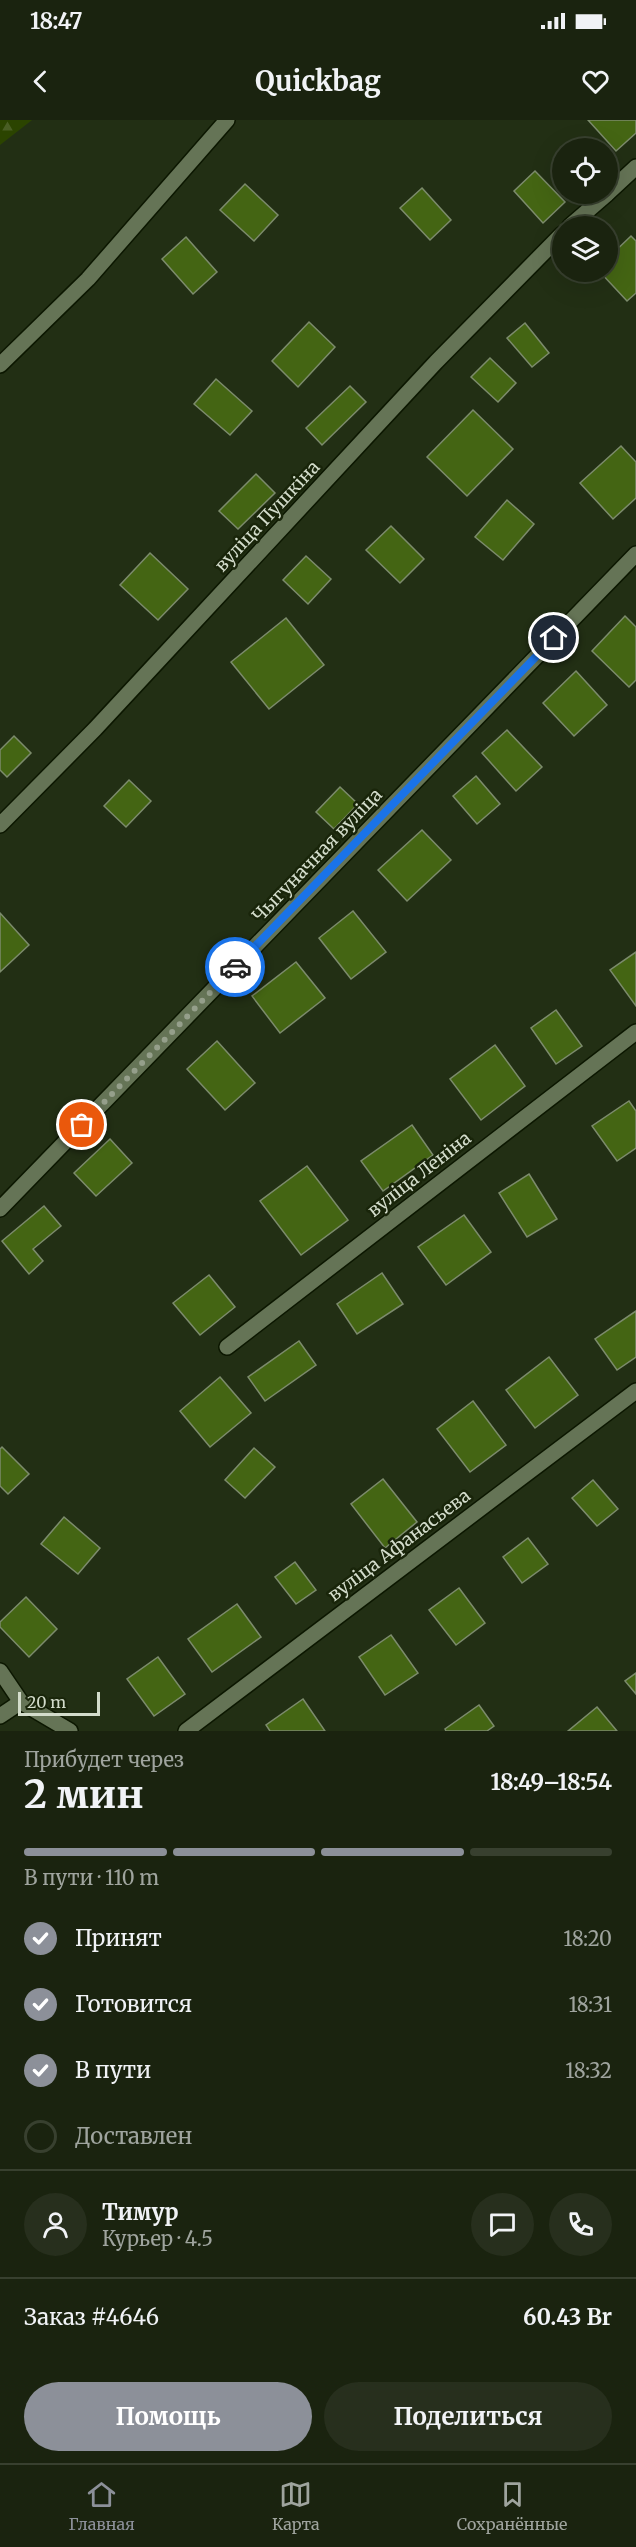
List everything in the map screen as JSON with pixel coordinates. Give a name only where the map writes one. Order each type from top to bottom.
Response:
[{"type":"street","points":[[0,365],[88,279],[226,120]]},
{"type":"street","points":[[618,183],[636,167]]},
{"type":"street","points":[[581,216],[595,204]]},
{"type":"street","name":"вуліца Пушкіна","points":[[0,825],[95,729],[436,362],[552,244]]},
{"type":"street","name":"Чыгуначная вуліца","points":[[0,1209],[636,554]]},
{"type":"street","name":"вуліца Леніна","points":[[227,1347],[636,1032]]},
{"type":"street","name":"вуліца Афанасьева","points":[[186,1731],[636,1391]]},
{"type":"street","points":[[0,1671],[21,1702],[70,1731]]},
{"type":"street","points":[[0,1716],[21,1702]]},
{"type":"green space","points":[[0,120],[32,120],[0,145]]},
{"type":"building","points":[[588,120],[636,120],[636,133],[618,149],[618,138],[604,138]]},
{"type":"building","points":[[535,171],[552,189],[552,204],[563,204],[543,223],[514,191]]},
{"type":"building","points":[[245,184],[278,215],[254,241],[220,210]]},
{"type":"building","points":[[422,188],[451,220],[430,240],[400,208]]},
{"type":"building","points":[[631,236],[636,241],[636,293],[627,301],[609,282],[618,282],[618,248]]},
{"type":"building","points":[[186,237],[217,272],[193,294],[162,259]]},
{"type":"building","points":[[309,322],[335,347],[298,387],[272,361]]},
{"type":"building","points":[[525,323],[549,353],[532,367],[507,338]]},
{"type":"building","points":[[490,358],[516,383],[498,402],[471,377]]},
{"type":"building","points":[[216,379],[252,411],[230,435],[194,404]]},
{"type":"building","points":[[350,386],[366,402],[322,445],[306,428]]},
{"type":"building","points":[[473,410],[513,449],[467,496],[427,457]]},
{"type":"building","points":[[621,446],[636,462],[636,498],[613,519],[580,483]]},
{"type":"building","points":[[256,474],[275,493],[238,529],[219,511]]},
{"type":"building","points":[[507,500],[534,524],[503,560],[475,537]]},
{"type":"building","points":[[391,526],[424,559],[400,583],[366,550]]},
{"type":"building","points":[[150,553],[188,589],[158,620],[120,585]]},
{"type":"building","points":[[306,556],[331,579],[308,604],[283,580]]},
{"type":"building","points":[[625,616],[636,627],[636,680],[629,687],[592,651]]},
{"type":"building","points":[[286,618],[324,665],[269,709],[231,662]]},
{"type":"building","points":[[576,671],[607,705],[574,736],[543,703]]},
{"type":"building","points":[[507,730],[542,767],[516,791],[482,753]]},
{"type":"building","points":[[14,736],[31,753],[7,777],[0,770],[0,750]]},
{"type":"building","points":[[476,776],[500,804],[477,824],[453,796]]},
{"type":"building","points":[[129,780],[151,801],[126,827],[104,806]]},
{"type":"building","points":[[340,787],[358,804],[334,829],[316,812]]},
{"type":"building","points":[[422,830],[451,860],[407,901],[378,870]]},
{"type":"building","points":[[353,911],[386,952],[351,979],[319,938]]},
{"type":"building","points":[[0,913],[29,945],[0,972]]},
{"type":"building","points":[[636,952],[636,1006],[610,970]]},
{"type":"building","points":[[296,962],[325,998],[280,1033],[252,996]]},
{"type":"building","points":[[556,1010],[582,1046],[556,1064],[531,1028]]},
{"type":"building","points":[[217,1041],[255,1083],[225,1110],[187,1069]]},
{"type":"building","points":[[495,1045],[525,1086],[481,1120],[450,1079]]},
{"type":"building","points":[[629,1101],[636,1111],[636,1148],[617,1161],[592,1126]]},
{"type":"building","points":[[412,1125],[433,1155],[383,1191],[361,1161]]},
{"type":"building","points":[[110,1139],[132,1163],[96,1196],[74,1173]]},
{"type":"building","points":[[307,1166],[348,1220],[301,1255],[260,1201]]},
{"type":"building","points":[[529,1174],[557,1219],[527,1237],[499,1193]]},
{"type":"building","points":[[44,1206],[61,1226],[33,1249],[43,1261],[29,1274],[2,1241]]},
{"type":"building","points":[[464,1215],[491,1252],[446,1285],[418,1247]]},
{"type":"building","points":[[382,1273],[403,1304],[357,1334],[337,1304]]},
{"type":"building","points":[[209,1275],[235,1307],[200,1335],[173,1303]]},
{"type":"building","points":[[636,1311],[636,1357],[617,1370],[595,1339]]},
{"type":"building","points":[[299,1341],[316,1365],[265,1401],[248,1377]]},
{"type":"building","points":[[549,1357],[578,1395],[535,1428],[506,1390]]},
{"type":"building","points":[[220,1377],[251,1413],[210,1447],[180,1411]]},
{"type":"building","points":[[473,1401],[506,1445],[470,1472],[437,1429]]},
{"type":"building","points":[[2,1447],[29,1474],[8,1494],[0,1486],[0,1449]]},
{"type":"building","points":[[254,1448],[275,1467],[245,1498],[225,1480]]},
{"type":"building","points":[[383,1479],[417,1522],[385,1548],[351,1504]]},
{"type":"building","points":[[593,1480],[618,1509],[597,1526],[572,1498]]},
{"type":"building","points":[[64,1517],[100,1548],[78,1574],[41,1544]]},
{"type":"building","points":[[528,1538],[548,1564],[522,1583],[503,1557]]},
{"type":"building","points":[[295,1562],[316,1590],[296,1604],[275,1577]]},
{"type":"building","points":[[459,1588],[485,1623],[456,1645],[429,1610]]},
{"type":"building","points":[[26,1597],[57,1629],[29,1657],[0,1627],[0,1622]]},
{"type":"building","points":[[237,1604],[261,1637],[212,1672],[188,1639]]},
{"type":"building","points":[[391,1635],[418,1673],[385,1695],[359,1657]]},
{"type":"building","points":[[158,1657],[185,1694],[154,1716],[127,1679]]},
{"type":"building","points":[[636,1673],[636,1694],[625,1681]]},
{"type":"building","points":[[303,1699],[325,1731],[270,1731],[266,1725]]},
{"type":"building","points":[[479,1705],[494,1726],[487,1731],[446,1731],[445,1729]]},
{"type":"building","points":[[597,1707],[617,1731],[568,1731]]},
{"type":"way so far","points":[[82,1125],[235,967]]},
{"type":"route","points":[[235,967],[554,638]]}]
